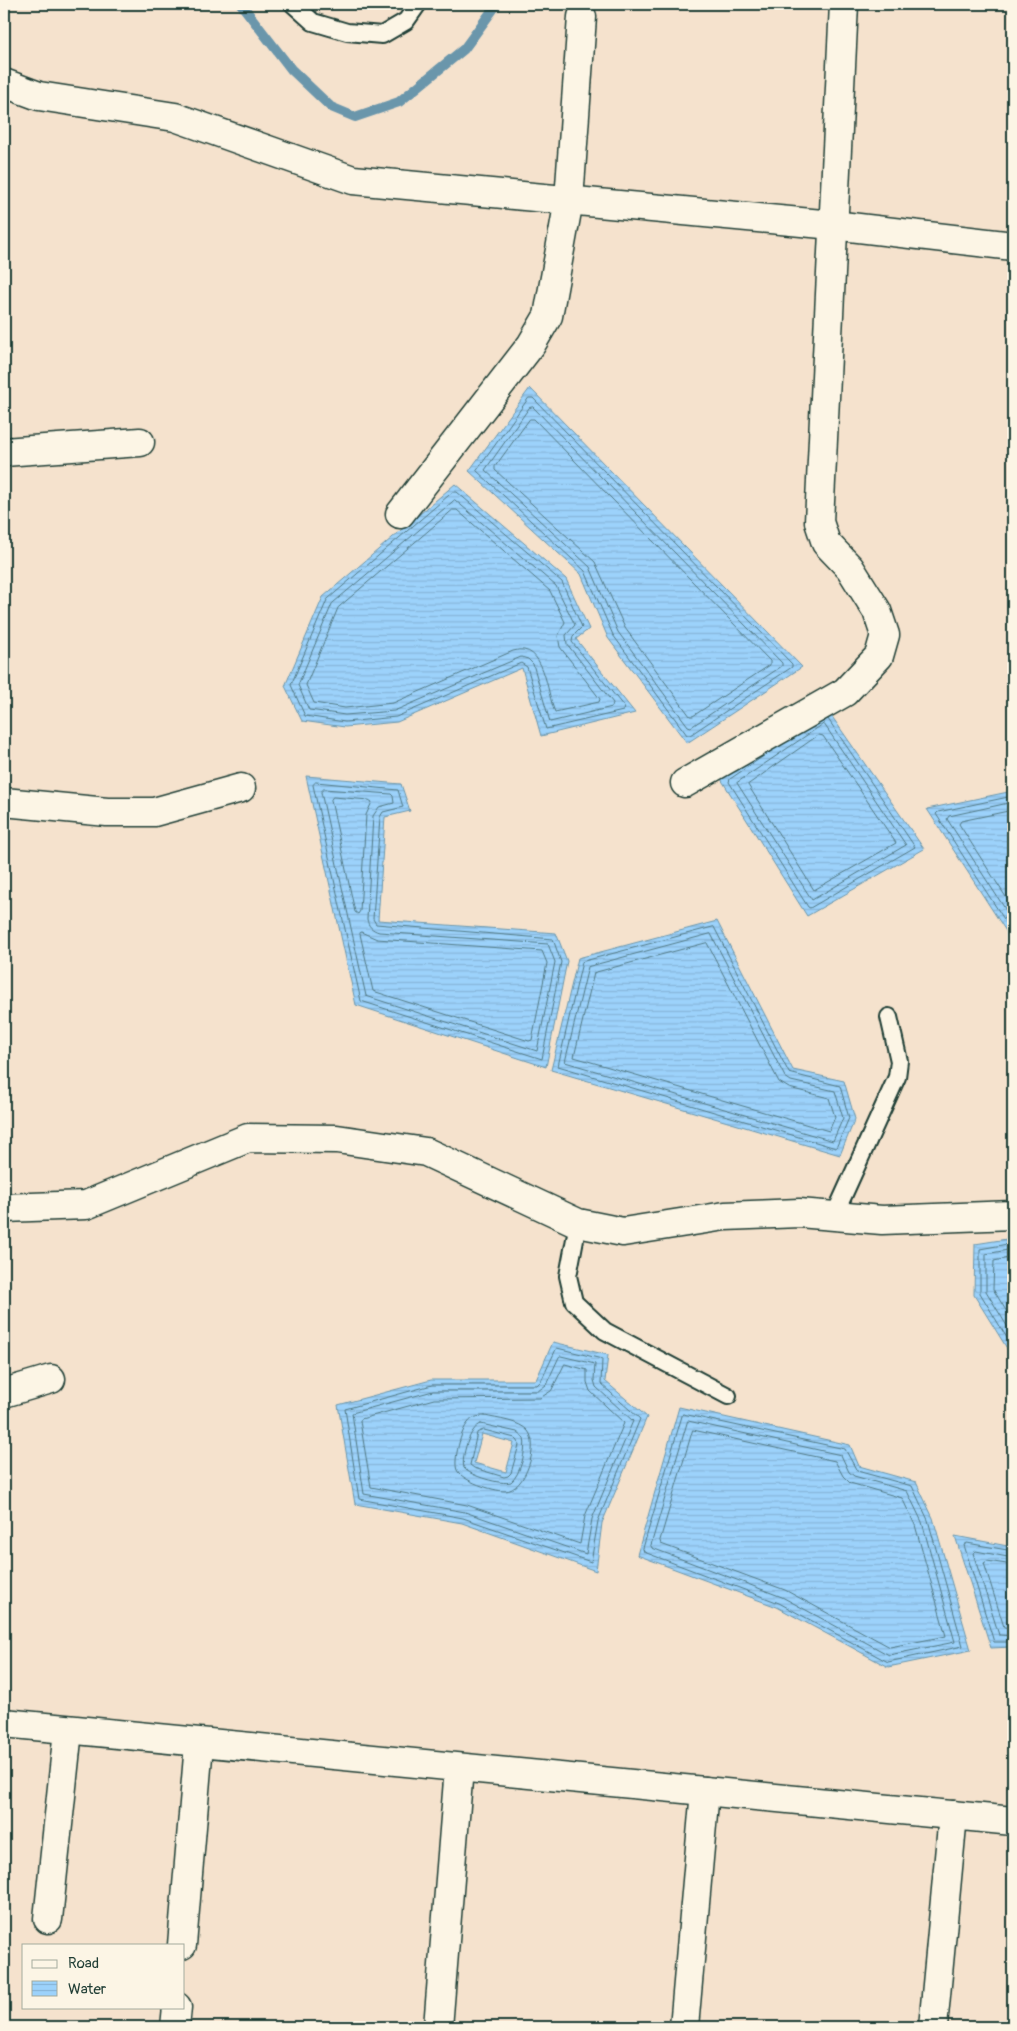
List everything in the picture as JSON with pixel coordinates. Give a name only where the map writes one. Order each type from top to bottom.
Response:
[{"type":"street","points":[[685,783],[845,692],[880,656],[884,635],[877,611],[850,568],[826,543],[819,522],[844,4]]},
{"type":"street","points":[[400,514],[531,345],[548,316],[569,200],[582,17]]},
{"type":"street","points":[[4,83],[39,96],[175,118],[353,180],[834,225],[1013,246]]},
{"type":"street","points":[[4,452],[140,442]]},
{"type":"street","points":[[4,802],[106,812],[154,812],[241,788]]},
{"type":"street","points":[[4,1208],[86,1205],[248,1138],[337,1139],[426,1152],[578,1223],[623,1232],[725,1216],[799,1213],[882,1220],[1013,1214]]},
{"type":"street","points":[[4,1394],[50,1379]]},
{"type":"street","points":[[4,1724],[1013,1821]]},
{"type":"street","points":[[48,1919],[68,1730]]},
{"type":"street","points":[[182,1944],[199,1744]]},
{"type":"street","points":[[438,2027],[459,1768]]},
{"type":"street","points":[[684,2027],[705,1791]]},
{"type":"street","points":[[933,2027],[953,1815]]},
{"type":"street","points":[[175,2027],[177,2008]]},
{"type":"lane","points":[[293,4],[312,22],[346,32],[382,35],[406,21],[418,4]]},
{"type":"lane","points":[[834,1216],[897,1076],[899,1061],[889,1017]]},
{"type":"lane","points":[[578,1223],[568,1276],[574,1302],[605,1331],[728,1396]]},
{"type":"water","points":[[530,388],[802,667],[687,743],[608,638],[581,574],[469,471]]},
{"type":"water","points":[[455,484],[566,579],[589,629],[576,639],[635,713],[541,736],[522,668],[397,722],[345,727],[302,721],[285,686],[323,597]]},
{"type":"water","points":[[826,708],[924,849],[807,916],[721,779]]},
{"type":"water","points":[[306,776],[401,784],[410,811],[385,817],[378,920],[556,933],[567,961],[546,1067],[356,1005]]},
{"type":"water","points":[[1013,791],[1013,942],[927,809]]},
{"type":"water","points":[[717,921],[793,1070],[844,1081],[855,1119],[840,1155],[551,1070],[578,958]]},
{"type":"water","points":[[1013,1238],[1013,1358],[974,1295],[975,1244]]},
{"type":"water","points":[[553,1342],[608,1355],[605,1381],[647,1417],[602,1523],[596,1571],[462,1523],[355,1504],[338,1405],[431,1380],[536,1380]],"holes":[[[482,1434],[514,1443],[506,1472],[474,1463]]]},
{"type":"water","points":[[679,1407],[850,1445],[859,1466],[916,1482],[933,1518],[971,1650],[888,1667],[777,1607],[637,1555]]},
{"type":"water","points":[[955,1536],[1013,1547],[1013,1647],[991,1648]]},
{"type":"waterway","points":[[241,4],[291,69],[331,107],[355,117],[399,102],[464,49],[497,4]]}]
